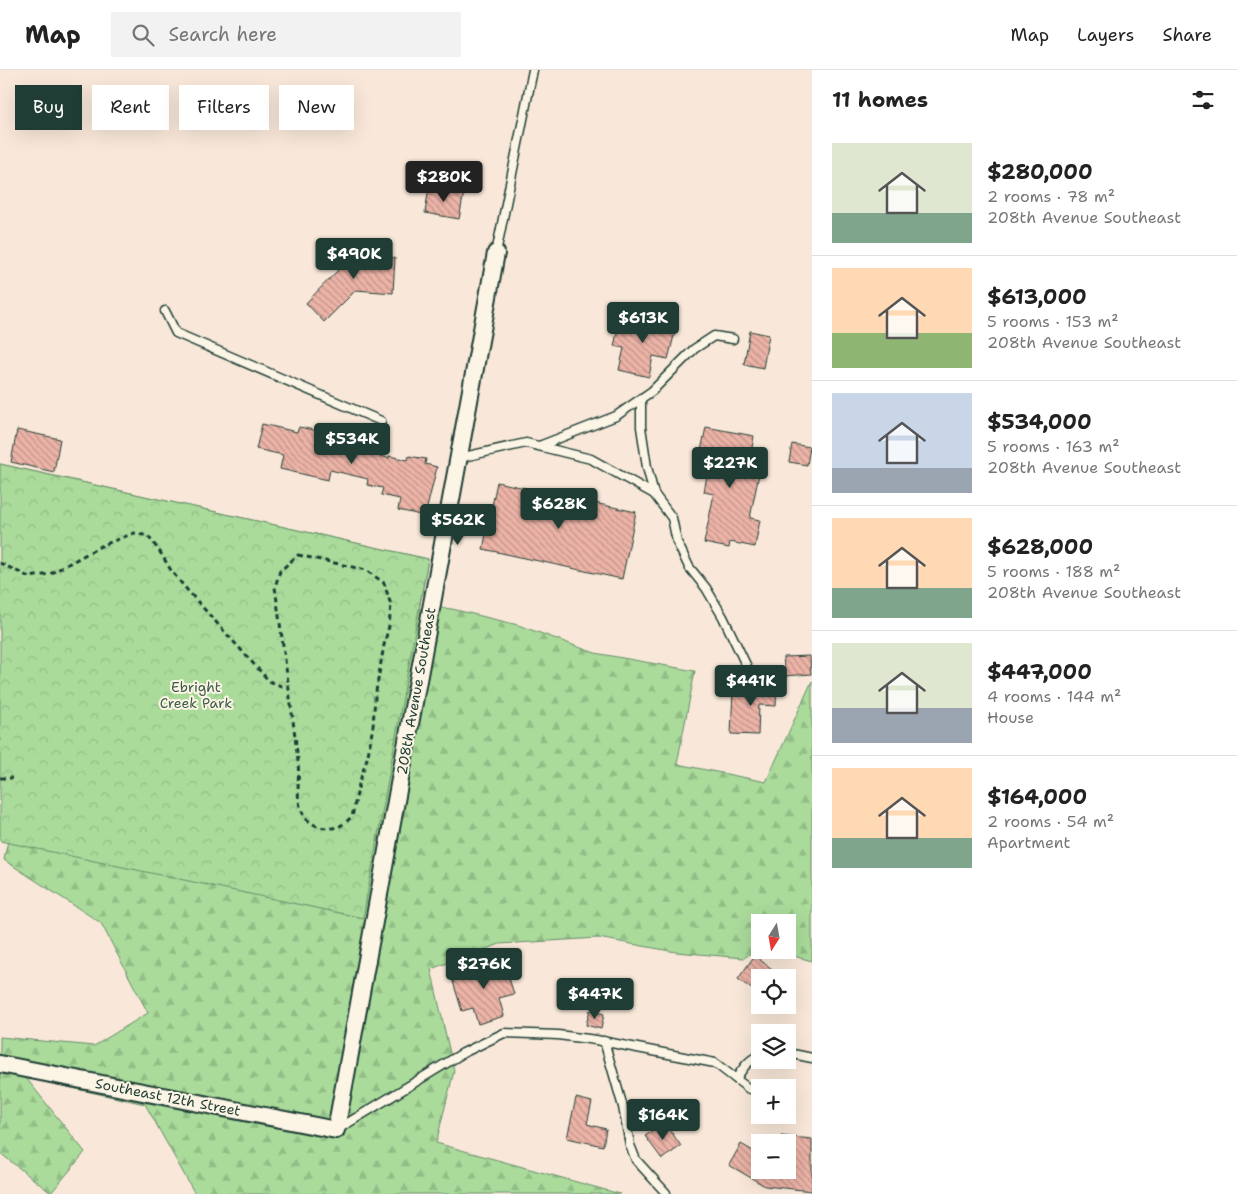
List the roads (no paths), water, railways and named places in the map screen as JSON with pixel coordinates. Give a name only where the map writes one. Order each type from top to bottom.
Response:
[{"type":"street","name":"208th Avenue Southeast","points":[[336,1130],[496,253]]},
{"type":"street","name":"Southeast 12th Street","points":[[0,1064],[336,1130]]},
{"type":"lane","points":[[496,253],[533,70]]},
{"type":"lane","points":[[165,310],[176,333],[381,421]]},
{"type":"lane","points":[[539,446],[616,416],[652,391],[694,349],[714,336],[733,339]]},
{"type":"lane","points":[[641,398],[642,427],[647,467],[654,494],[672,518],[677,542],[689,567],[706,588],[723,617],[749,671]]},
{"type":"lane","points":[[458,458],[526,443],[591,459],[654,494]]},
{"type":"lane","points":[[336,1130],[463,1052],[504,1033],[558,1035],[604,1041],[715,1062],[749,1089]]},
{"type":"lane","points":[[604,1041],[621,1099],[630,1145],[636,1160],[666,1193]]},
{"type":"lane","points":[[796,1055],[812,1058]]},
{"type":"lane","points":[[736,1079],[751,1059]]},
{"type":"park label","name":"Ebright Creek Park","points":[[196,696]]}]
